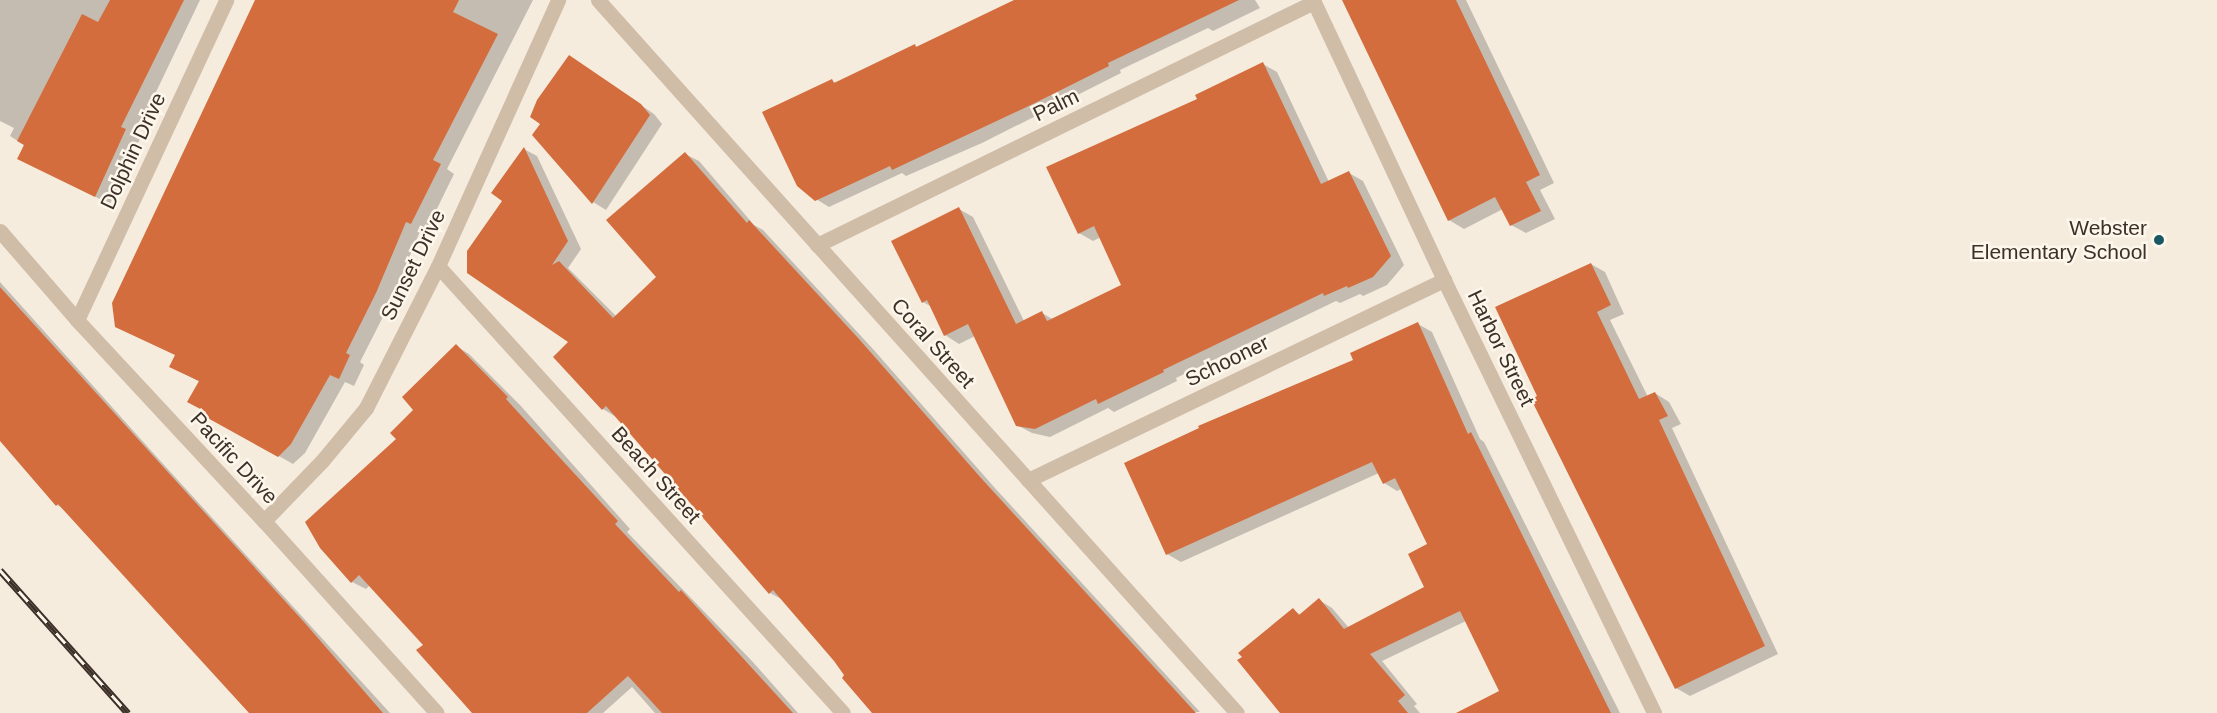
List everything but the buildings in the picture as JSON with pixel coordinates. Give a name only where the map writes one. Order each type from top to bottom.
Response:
[{"type":"street","name":"Dolphin Drive","points":[[77,320],[226,0]]},
{"type":"street","name":"Sunset Drive","points":[[264,521],[322,461],[366,408],[438,266],[558,0]]},
{"type":"street","name":"Coral Street","points":[[598,0],[1237,713]]},
{"type":"street","name":"Palm","points":[[817,245],[1313,1]]},
{"type":"street","name":"Harbor Street","points":[[1313,1],[1444,280],[1654,713]]},
{"type":"street","name":"Pacific Drive","points":[[0,231],[77,320],[264,521],[437,713]]},
{"type":"street","name":"Beach Street","points":[[438,266],[843,713]]},
{"type":"street","name":"Schooner","points":[[1028,480],[1444,280]]},
{"type":"railway","points":[[0,570],[128,713]]},
{"type":"place","name":"Webster Elementary School","points":[[2159,240]]}]
